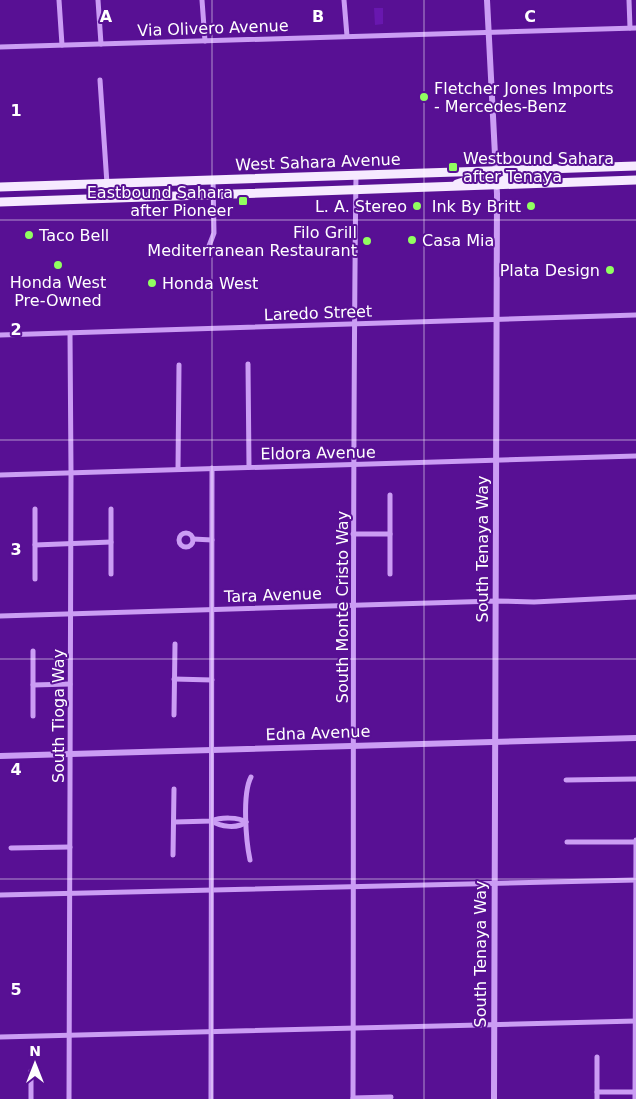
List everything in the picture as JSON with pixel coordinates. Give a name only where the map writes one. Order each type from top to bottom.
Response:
[{"type":"main road","name":"West Sahara Avenue","points":[[0,187],[636,166]]},
{"type":"main road","points":[[497,185],[507,178],[519,177],[530,169]]},
{"type":"main road","points":[[448,187],[472,179],[485,178],[496,171]]},
{"type":"main road","name":"West Sahara Avenue","points":[[0,202],[636,180]]},
{"type":"main road","points":[[70,185],[73,200]]},
{"type":"street","points":[[59,0],[62,45]]},
{"type":"street","points":[[98,0],[102,44]]},
{"type":"street","points":[[202,0],[205,41]]},
{"type":"street","points":[[344,0],[347,36]]},
{"type":"street","name":"South Tenaya Way","points":[[487,0],[497,185],[494,1099]]},
{"type":"street","points":[[629,0],[633,28]]},
{"type":"street","name":"Via Olivero Avenue","points":[[0,47],[633,28]]},
{"type":"street","points":[[100,80],[107,184]]},
{"type":"street","name":"South Monte Cristo Way","points":[[352,1098],[356,175]]},
{"type":"street","points":[[210,246],[214,233],[213,180]]},
{"type":"street","name":"Laredo Street","points":[[0,335],[636,315]]},
{"type":"street","name":"South Tioga Way","points":[[69,1099],[70,333]]},
{"type":"street","points":[[248,364],[249,467]]},
{"type":"street","points":[[178,469],[179,365]]},
{"type":"street","name":"Eldora Avenue","points":[[0,475],[636,456]]},
{"type":"street","points":[[211,1099],[212,468]]},
{"type":"street","points":[[390,495],[390,574]]},
{"type":"street","points":[[34,579],[35,509]]},
{"type":"street","points":[[110,574],[111,509]]},
{"type":"street","points":[[353,534],[390,534]]},
{"type":"street","points":[[193,540],[212,540]]},
{"type":"street","points":[[35,544],[111,542]]},
{"type":"street","name":"Tara Avenue","points":[[0,616],[636,598]]},
{"type":"street","points":[[174,715],[175,644]]},
{"type":"street","points":[[33,651],[33,716]]},
{"type":"street","points":[[174,679],[212,680]]},
{"type":"street","points":[[33,685],[70,684]]},
{"type":"street","name":"Edna Avenue","points":[[0,756],[636,738]]},
{"type":"street","points":[[250,860],[247,846],[246,822],[247,784],[251,777]]},
{"type":"street","points":[[566,780],[636,779]]},
{"type":"street","points":[[173,856],[174,790]]},
{"type":"street","points":[[174,822],[212,821],[218,826],[242,825],[246,822]]},
{"type":"street","points":[[566,842],[636,841],[635,1099]]},
{"type":"street","points":[[11,848],[70,847]]},
{"type":"street","points":[[0,895],[636,880]]},
{"type":"street","points":[[0,1037],[636,1021]]},
{"type":"street","points":[[597,1057],[597,1099]]},
{"type":"street","points":[[31,1071],[31,1099]]},
{"type":"street","points":[[597,1092],[635,1092]]},
{"type":"street","points":[[352,1098],[391,1097]]},
{"type":"shaded area","points":[[374,8],[383,8],[383,24],[375,25]]},
{"type":"place","name":"Fletcher Jones Imports - Mercedes-Benz","points":[[424,97]]},
{"type":"place","name":"Westbound Sahara after Tenaya","points":[[453,167]]},
{"type":"place","name":"Eastbound Sahara after Pioneer","points":[[243,201]]},
{"type":"place","name":"L. A. Stereo","points":[[417,206]]},
{"type":"place","name":"Ink By Britt","points":[[531,206]]},
{"type":"place","name":"Taco Bell","points":[[29,235]]},
{"type":"place","name":"Casa Mia","points":[[412,240]]},
{"type":"place","name":"Filo Grill Mediterranean Restaurant","points":[[367,241]]},
{"type":"place","name":"Honda West Pre-Owned","points":[[58,265]]},
{"type":"place","name":"Plata Design","points":[[610,270]]},
{"type":"place","name":"Honda West","points":[[152,283]]}]
